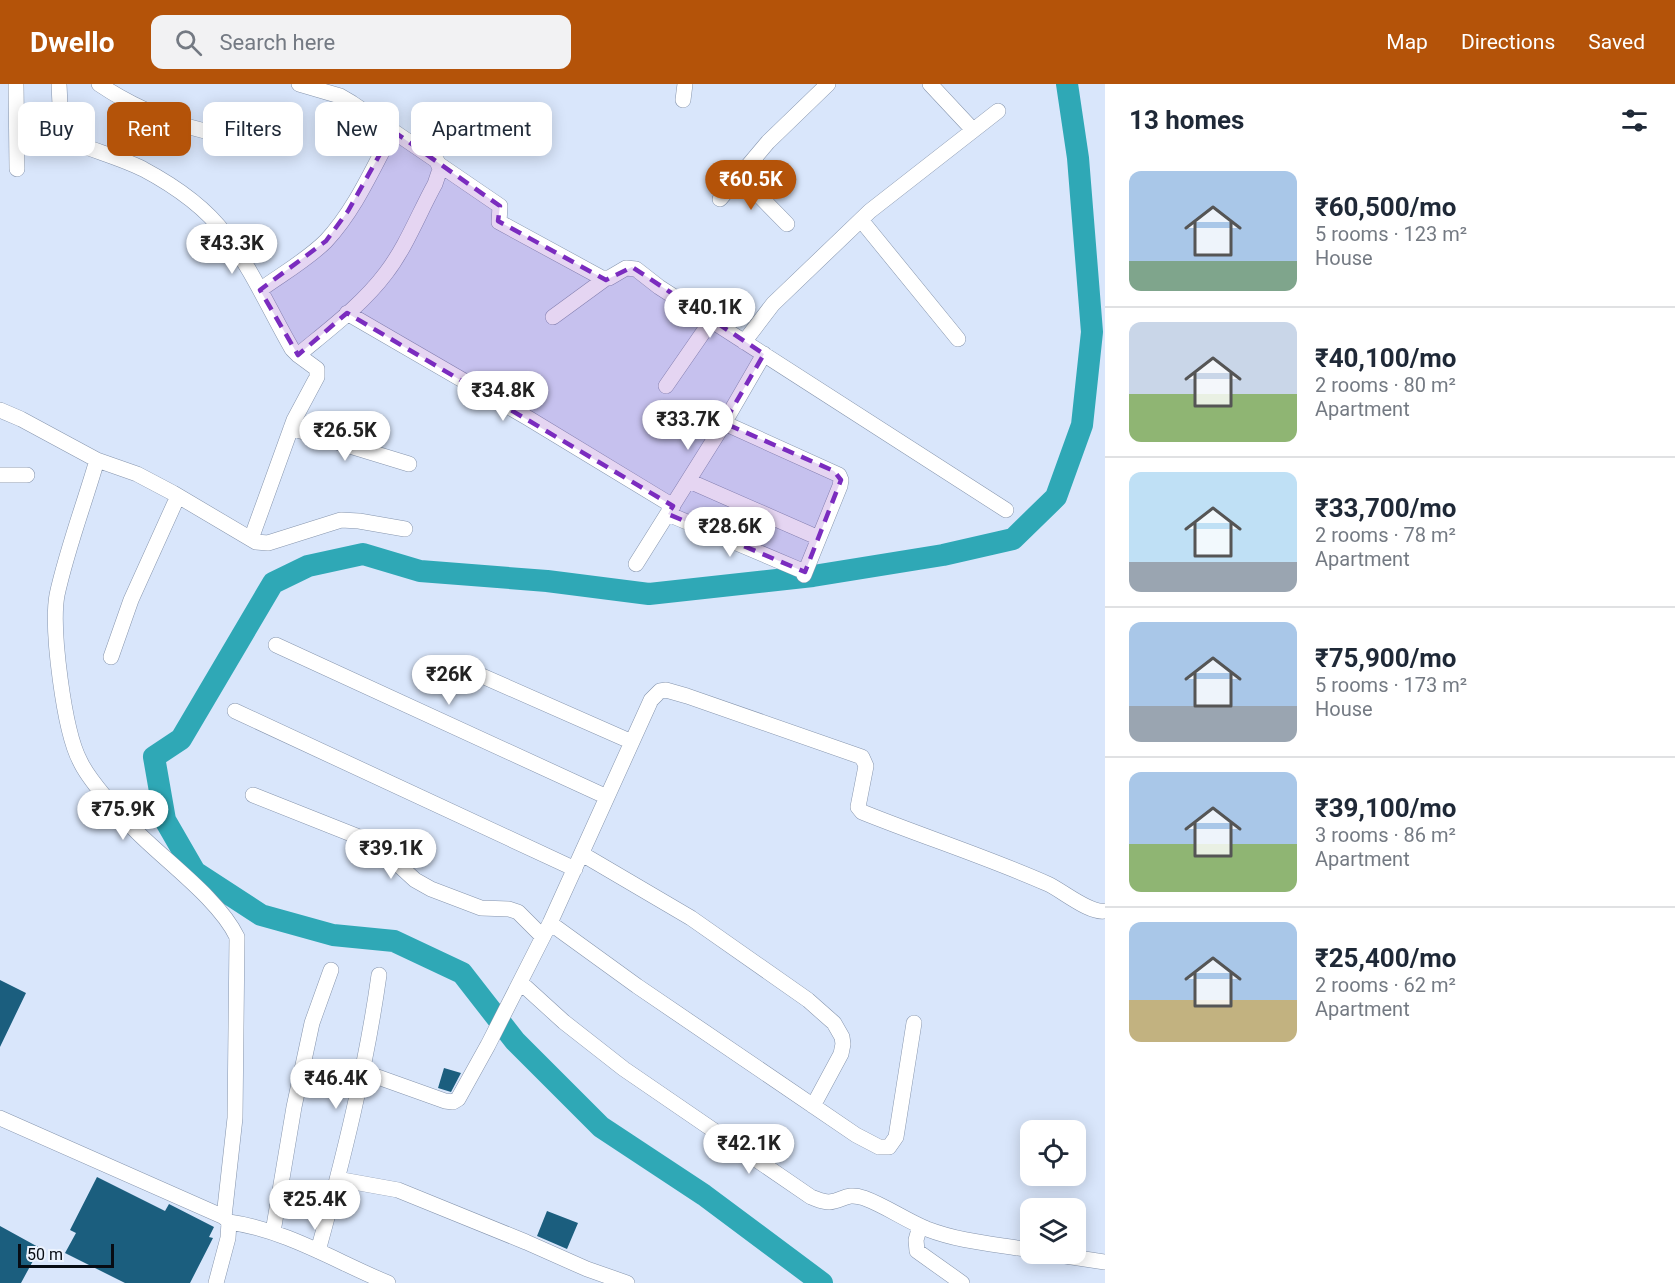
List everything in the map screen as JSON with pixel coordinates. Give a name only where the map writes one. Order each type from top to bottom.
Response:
[{"type":"street","points":[[16,84],[17,169]]},
{"type":"street","points":[[59,84],[59,111],[63,135],[71,141],[141,168],[199,207],[225,233],[297,355],[315,368],[318,373],[291,428],[251,539]]},
{"type":"street","points":[[99,84],[118,96],[203,130]]},
{"type":"street","points":[[299,84],[342,90],[357,102]]},
{"type":"street","points":[[683,100],[686,84]]},
{"type":"street","points":[[720,199],[783,126],[828,84]]},
{"type":"street","points":[[930,84],[974,130]]},
{"type":"street","points":[[744,342],[773,304],[861,220],[998,111]]},
{"type":"street","points":[[399,135],[500,206],[499,222],[605,279]]},
{"type":"street","points":[[260,290],[326,241],[348,212],[379,156]]},
{"type":"street","points":[[297,355],[347,313],[388,271],[439,174],[440,165]]},
{"type":"street","points":[[740,176],[787,224]]},
{"type":"street","points":[[861,220],[958,339]]},
{"type":"street","points":[[553,317],[605,279],[632,267],[711,321],[1006,510]]},
{"type":"street","points":[[347,313],[528,417],[670,510],[804,573],[840,486],[839,475],[724,423]]},
{"type":"street","points":[[666,387],[711,321]]},
{"type":"street","points":[[636,564],[689,481],[764,354]]},
{"type":"street","points":[[0,410],[97,460],[130,472],[178,496],[262,544],[341,520],[359,520],[405,529]]},
{"type":"street","points":[[291,428],[409,464]]},
{"type":"street","points":[[97,460],[57,597],[55,628],[63,696],[73,742],[80,762],[133,828],[215,906],[230,923],[237,937],[235,1118],[226,1219],[228,1238],[216,1283]]},
{"type":"street","points":[[0,475],[27,475]]},
{"type":"street","points":[[689,481],[819,538]]},
{"type":"street","points":[[111,657],[131,600],[178,496]]},
{"type":"street","points":[[276,645],[607,798]]},
{"type":"street","points":[[464,668],[632,742]]},
{"type":"street","points":[[361,1071],[445,1101],[453,1102],[461,1095],[550,923],[651,700],[656,694],[666,690],[856,754],[865,761],[866,766],[858,803],[862,812],[1022,873],[1094,910],[1105,911]]},
{"type":"street","points":[[235,711],[575,869]]},
{"type":"street","points":[[253,795],[364,839],[391,858],[415,880],[431,889],[480,908],[509,909],[518,912],[543,937]]},
{"type":"street","points":[[582,854],[691,918],[808,1000],[834,1023],[842,1037],[841,1054],[813,1106]]},
{"type":"street","points":[[550,923],[637,986],[813,1106],[872,1145],[879,1147],[889,1147],[896,1137],[914,1023]]},
{"type":"street","points":[[273,1232],[294,1107],[312,1023],[331,970]]},
{"type":"street","points":[[318,1251],[372,1025],[379,975]]},
{"type":"street","points":[[519,986],[615,1063],[811,1197],[831,1202],[842,1197],[863,1198],[920,1226],[954,1238],[1020,1249]]},
{"type":"street","points":[[0,1118],[134,1178],[211,1209],[226,1219],[273,1232],[388,1283]]},
{"type":"street","points":[[337,1179],[398,1190],[434,1203],[587,1269],[627,1283]]},
{"type":"street","points":[[920,1226],[916,1240],[917,1251],[962,1283]]},
{"type":"street","points":[[1086,1259],[1105,1262]]},
{"type":"highlighted area","points":[[393,131],[500,206],[498,221],[606,280],[632,267],[764,354],[724,423],[834,471],[841,480],[805,572],[668,514],[673,506],[347,313],[298,355],[260,290],[326,241],[348,211]]},
{"type":"building","points":[[0,980],[26,993],[0,1047]]},
{"type":"building","points":[[444,1068],[461,1073],[451,1092],[438,1088]]},
{"type":"building","points":[[97,1177],[165,1211],[169,1204],[214,1227],[209,1237],[213,1238],[190,1283],[125,1283],[65,1253],[76,1233],[70,1230]]},
{"type":"building","points":[[547,1211],[578,1223],[567,1249],[537,1236]]},
{"type":"building","points":[[0,1226],[40,1248],[21,1283],[0,1283]]},
{"type":"waterway","points":[[822,1283],[704,1195],[601,1127],[515,1041],[462,973],[394,941],[333,935],[261,915],[195,872],[165,820],[154,757],[181,739],[273,583],[308,566],[363,554],[420,571],[547,581],[649,594],[813,576],[943,555],[1013,539],[1056,497],[1082,425],[1092,332],[1078,158],[1067,84]]}]
